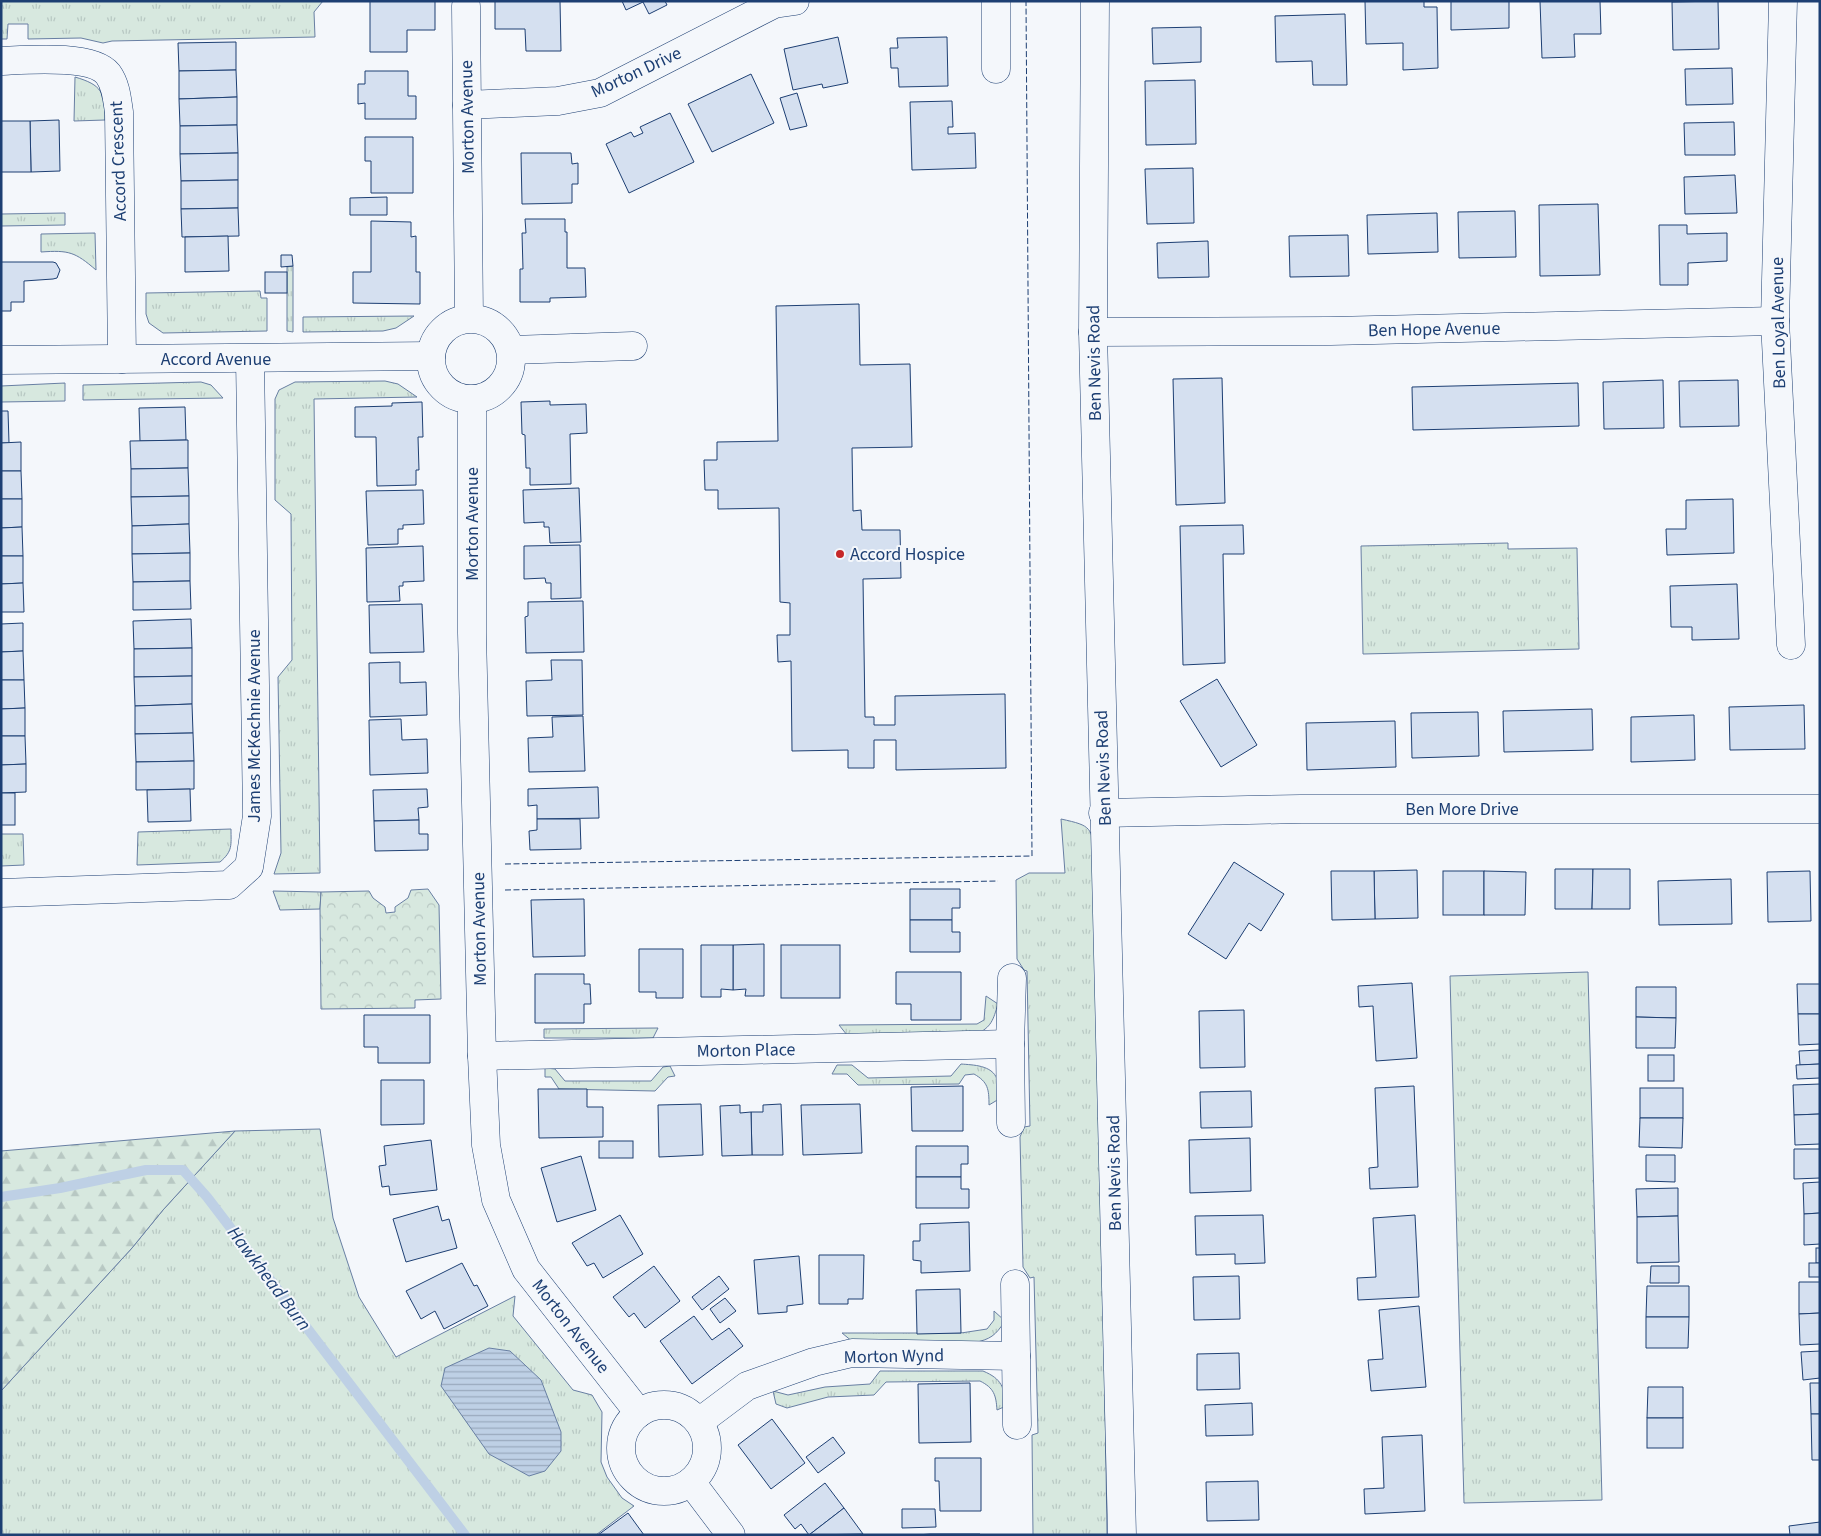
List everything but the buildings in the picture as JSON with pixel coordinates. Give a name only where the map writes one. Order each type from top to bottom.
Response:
[{"type":"street","name":"Morton Drive","points":[[468,105],[558,101],[600,93],[774,4],[795,1]]},
{"type":"street","points":[[996,1],[996,69]]},
{"type":"street","name":"Ben Nevis Road","points":[[1095,1],[1093,332],[1103,813],[1106,861],[1122,1535]]},
{"type":"street","name":"Ben Loyal Avenue","points":[[1783,1],[1775,321],[1791,644]]},
{"type":"street","name":"Morton Avenue","points":[[466,6],[469,318]]},
{"type":"street","name":"Accord Crescent","points":[[1,61],[73,60],[92,64],[107,74],[116,91],[119,112],[122,359]]},
{"type":"street","points":[[469,318],[491,324],[500,330],[507,339],[511,350],[511,364],[507,378],[498,389],[486,397],[472,400],[459,397],[447,391],[437,382],[432,369],[431,356],[439,335],[447,326],[469,318]]},
{"type":"street","name":"Ben Hope Avenue","points":[[1093,332],[1332,331],[1775,321]]},
{"type":"street","points":[[511,350],[634,346]]},
{"type":"street","name":"Accord Avenue","points":[[1,360],[431,356]]},
{"type":"street","name":"James McKechnie Avenue","points":[[1,892],[229,885],[250,867],[257,816],[250,359]]},
{"type":"street","name":"Morton Avenue","points":[[472,400],[472,633],[482,1056],[486,1145],[496,1200],[526,1269],[639,1413]]},
{"type":"street","name":"Ben More Drive","points":[[1103,813],[1301,809],[1820,809]]},
{"type":"street","points":[[1011,1123],[1010,1044],[1012,978]]},
{"type":"street","name":"Morton Place","points":[[482,1056],[1010,1044]]},
{"type":"street","points":[[1015,1284],[1017,1425]]},
{"type":"street","name":"Morton Wynd","points":[[699,1422],[747,1386],[814,1362],[852,1353],[1016,1356]]},
{"type":"street","points":[[671,1405],[686,1411],[699,1422],[706,1437],[707,1454],[702,1469],[691,1482],[676,1490],[658,1491],[642,1486],[629,1475],[622,1459],[621,1442],[627,1426],[639,1413],[654,1406],[671,1405]]},
{"type":"street","points":[[691,1482],[731,1535]]},
{"type":"green space","points":[[1,1],[323,1],[314,12],[315,37],[112,41],[103,43],[81,38],[28,39],[28,24],[8,24],[7,39],[1,39]]},
{"type":"green space","points":[[75,77],[91,83],[100,91],[103,96],[105,120],[74,121]]},
{"type":"green space","points":[[65,213],[65,225],[1,226],[1,214]]},
{"type":"green space","points":[[95,233],[96,270],[71,253],[58,251],[41,252],[41,234]]},
{"type":"green space","points":[[293,266],[293,332],[287,331],[287,267]]},
{"type":"green space","points":[[260,291],[261,298],[267,298],[267,331],[163,333],[149,323],[146,314],[146,293]]},
{"type":"green space","points":[[414,316],[396,328],[383,331],[303,332],[303,317]]},
{"type":"green space","points":[[385,381],[398,384],[417,397],[314,399],[320,873],[274,874],[281,853],[278,677],[292,660],[291,514],[275,500],[275,399],[279,390],[295,382]]},
{"type":"green space","points":[[201,382],[211,385],[223,398],[83,400],[83,385]]},
{"type":"green space","points":[[65,383],[65,401],[1,402],[1,386]]},
{"type":"green space","points":[[1508,543],[1508,549],[1577,548],[1579,649],[1363,654],[1361,546]]},
{"type":"green space","points":[[1061,819],[1085,826],[1088,829],[1093,839],[1097,857],[1107,1535],[1033,1535],[1032,1435],[1038,1433],[1034,1277],[1030,1278],[1023,1267],[1020,1137],[1024,1127],[1030,1126],[1027,971],[1024,970],[1017,959],[1016,880],[1029,873],[1065,873]]},
{"type":"green space","points":[[231,829],[229,851],[220,862],[137,865],[138,832]]},
{"type":"green space","points":[[1,834],[23,834],[24,865],[1,866]]},
{"type":"green space","points":[[428,889],[439,905],[441,999],[415,1000],[415,1008],[321,1009],[321,892],[369,891],[373,898],[385,907],[386,913],[395,912],[395,907],[408,898],[411,890]]},
{"type":"green space","points":[[273,891],[321,892],[320,909],[280,910]]},
{"type":"green space","points":[[1588,972],[1602,1500],[1464,1503],[1450,976]]},
{"type":"green space","points":[[986,996],[998,1004],[991,1022],[985,1029],[975,1035],[847,1035],[839,1025],[977,1024],[984,1020]]},
{"type":"green space","points":[[658,1028],[653,1038],[544,1038],[544,1029]]},
{"type":"green space","points":[[961,1064],[987,1068],[995,1074],[998,1081],[999,1099],[989,1105],[987,1086],[974,1074],[965,1075],[959,1084],[858,1085],[847,1074],[832,1074],[837,1065],[852,1065],[868,1078],[951,1076]]},
{"type":"green space","points":[[670,1066],[675,1076],[668,1077],[655,1091],[559,1089],[551,1077],[545,1077],[545,1068],[555,1069],[565,1081],[651,1081],[663,1067]]},
{"type":"green space","points":[[320,1129],[333,1218],[359,1297],[396,1357],[515,1296],[513,1316],[573,1390],[592,1395],[602,1412],[601,1462],[607,1477],[622,1498],[634,1506],[596,1535],[1,1535],[1,1391],[132,1248],[163,1210],[235,1131]]},
{"type":"green space","points":[[235,1131],[163,1210],[132,1248],[1,1391],[1,1151]]},
{"type":"green space","points":[[994,1311],[1005,1321],[992,1336],[973,1343],[853,1342],[842,1333],[961,1333],[987,1329],[994,1320]]},
{"type":"green space","points":[[880,1371],[983,1371],[994,1377],[1001,1384],[1006,1406],[997,1410],[993,1392],[980,1381],[886,1382],[874,1395],[828,1397],[787,1408],[776,1404],[773,1391],[788,1395],[825,1387],[870,1384]]},
{"type":"water","points":[[489,1348],[510,1351],[541,1380],[561,1432],[561,1451],[545,1471],[529,1476],[489,1454],[441,1386],[445,1368]]},
{"type":"waterway","name":"Hawkhead Burn","points":[[1,1197],[60,1188],[146,1170],[183,1170],[207,1197],[465,1535]]},
{"type":"fence","points":[[505,864],[1032,856],[1026,1]]},
{"type":"fence","points":[[505,890],[998,881]]},
{"type":"place","name":"Accord Hospice","points":[[840,554]]}]
